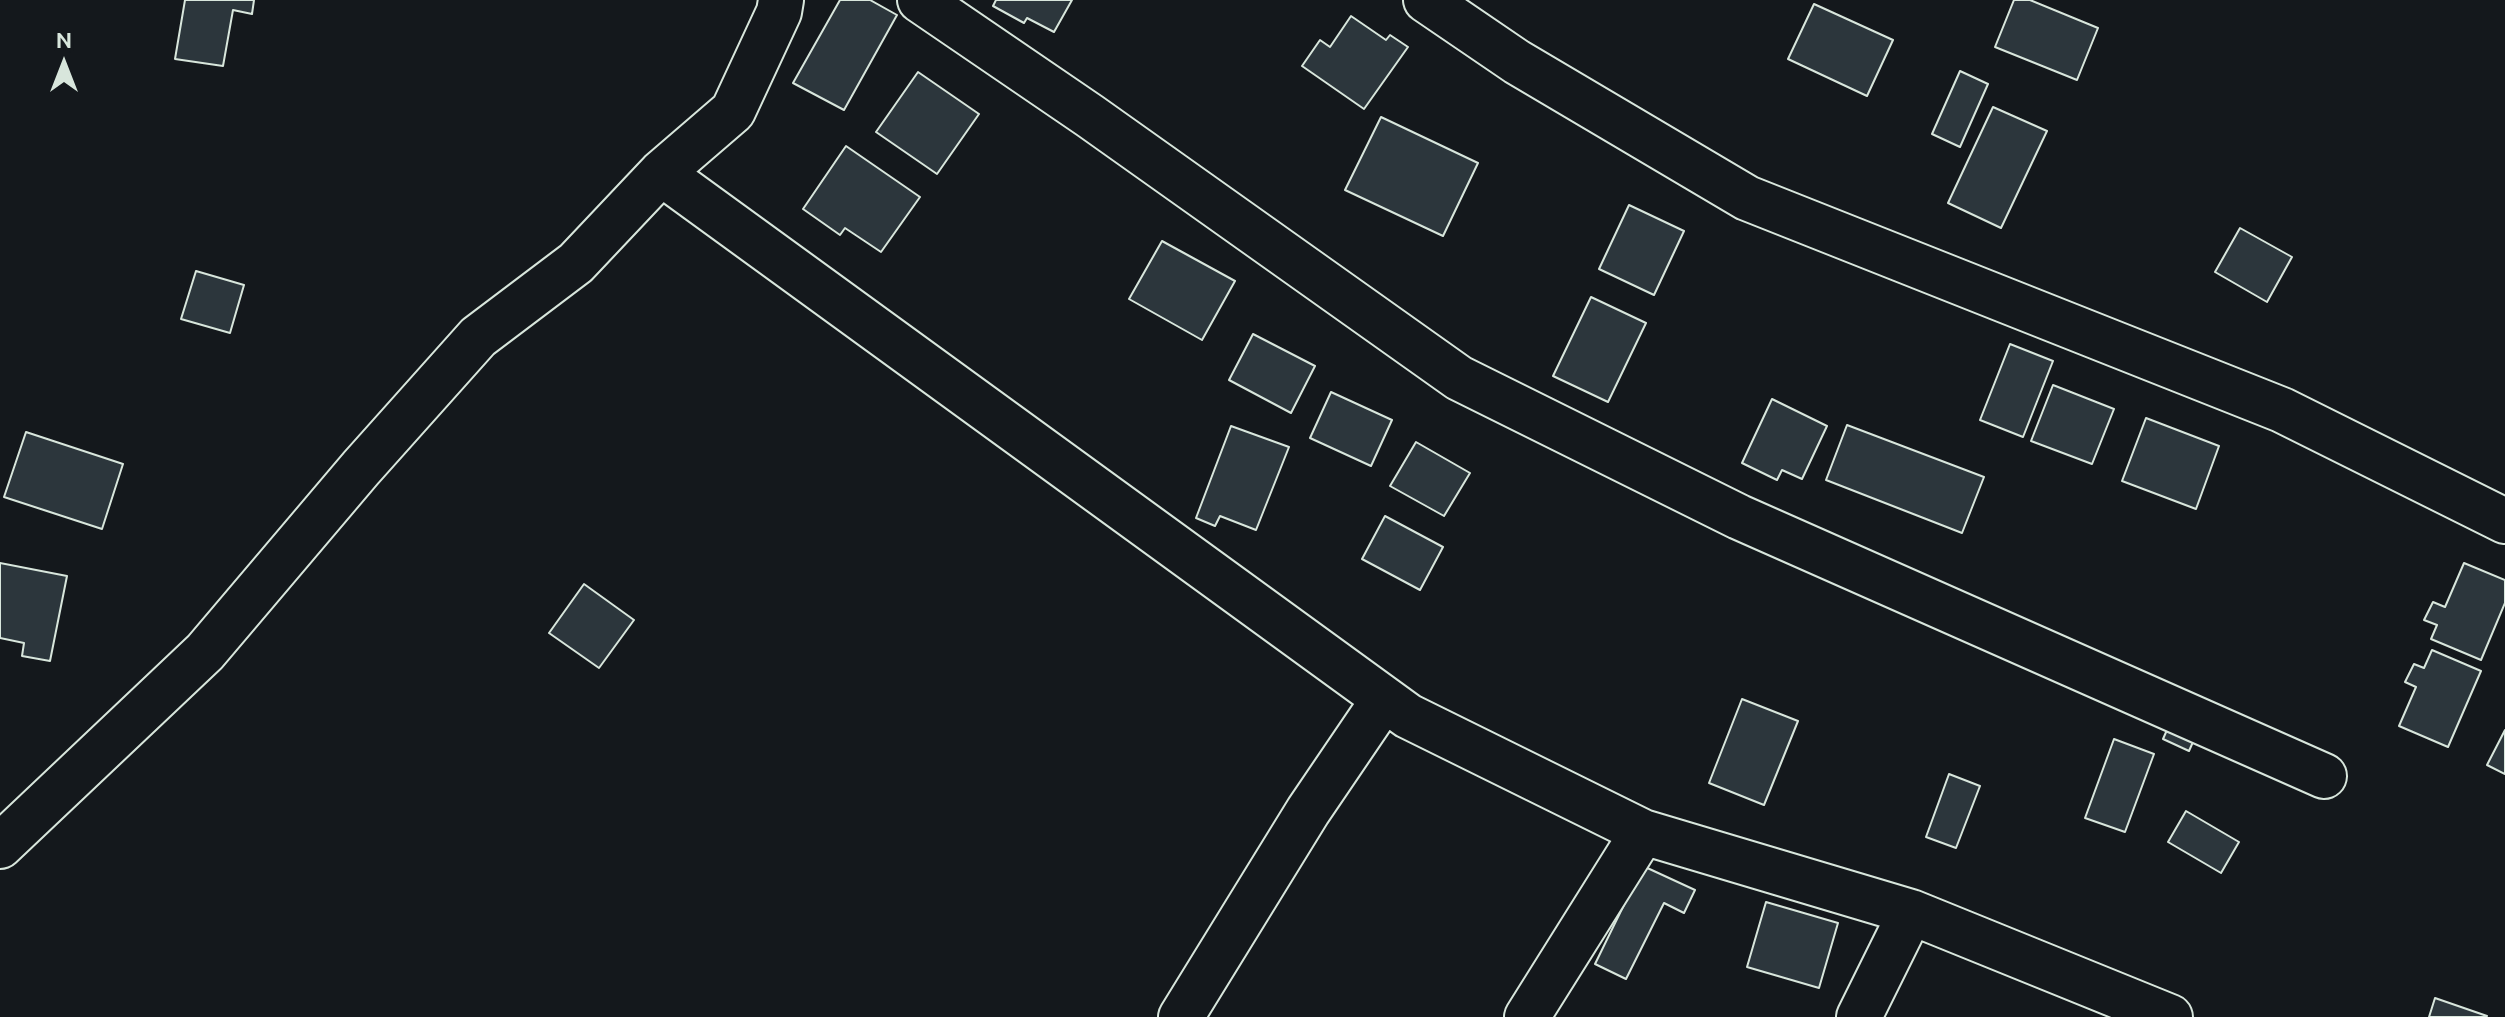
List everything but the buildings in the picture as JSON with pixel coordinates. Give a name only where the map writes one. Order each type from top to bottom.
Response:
[{"type":"street","points":[[0,846],[205,652],[361,468],[478,337],[576,263],[661,173],[733,111],[779,12],[781,0]]},
{"type":"street","points":[[920,0],[1090,116],[1459,378],[1739,517],[2324,776]]},
{"type":"street","points":[[1426,0],[1517,62],[1747,198],[2282,410],[2505,521]]},
{"type":"street","points":[[661,173],[1408,716],[1643,832],[1911,912],[2170,1017]]},
{"type":"street","points":[[1181,1017],[1308,811],[1384,699]]},
{"type":"street","points":[[1527,1017],[1643,832]]},
{"type":"street","points":[[1859,1017],[1911,912]]}]
